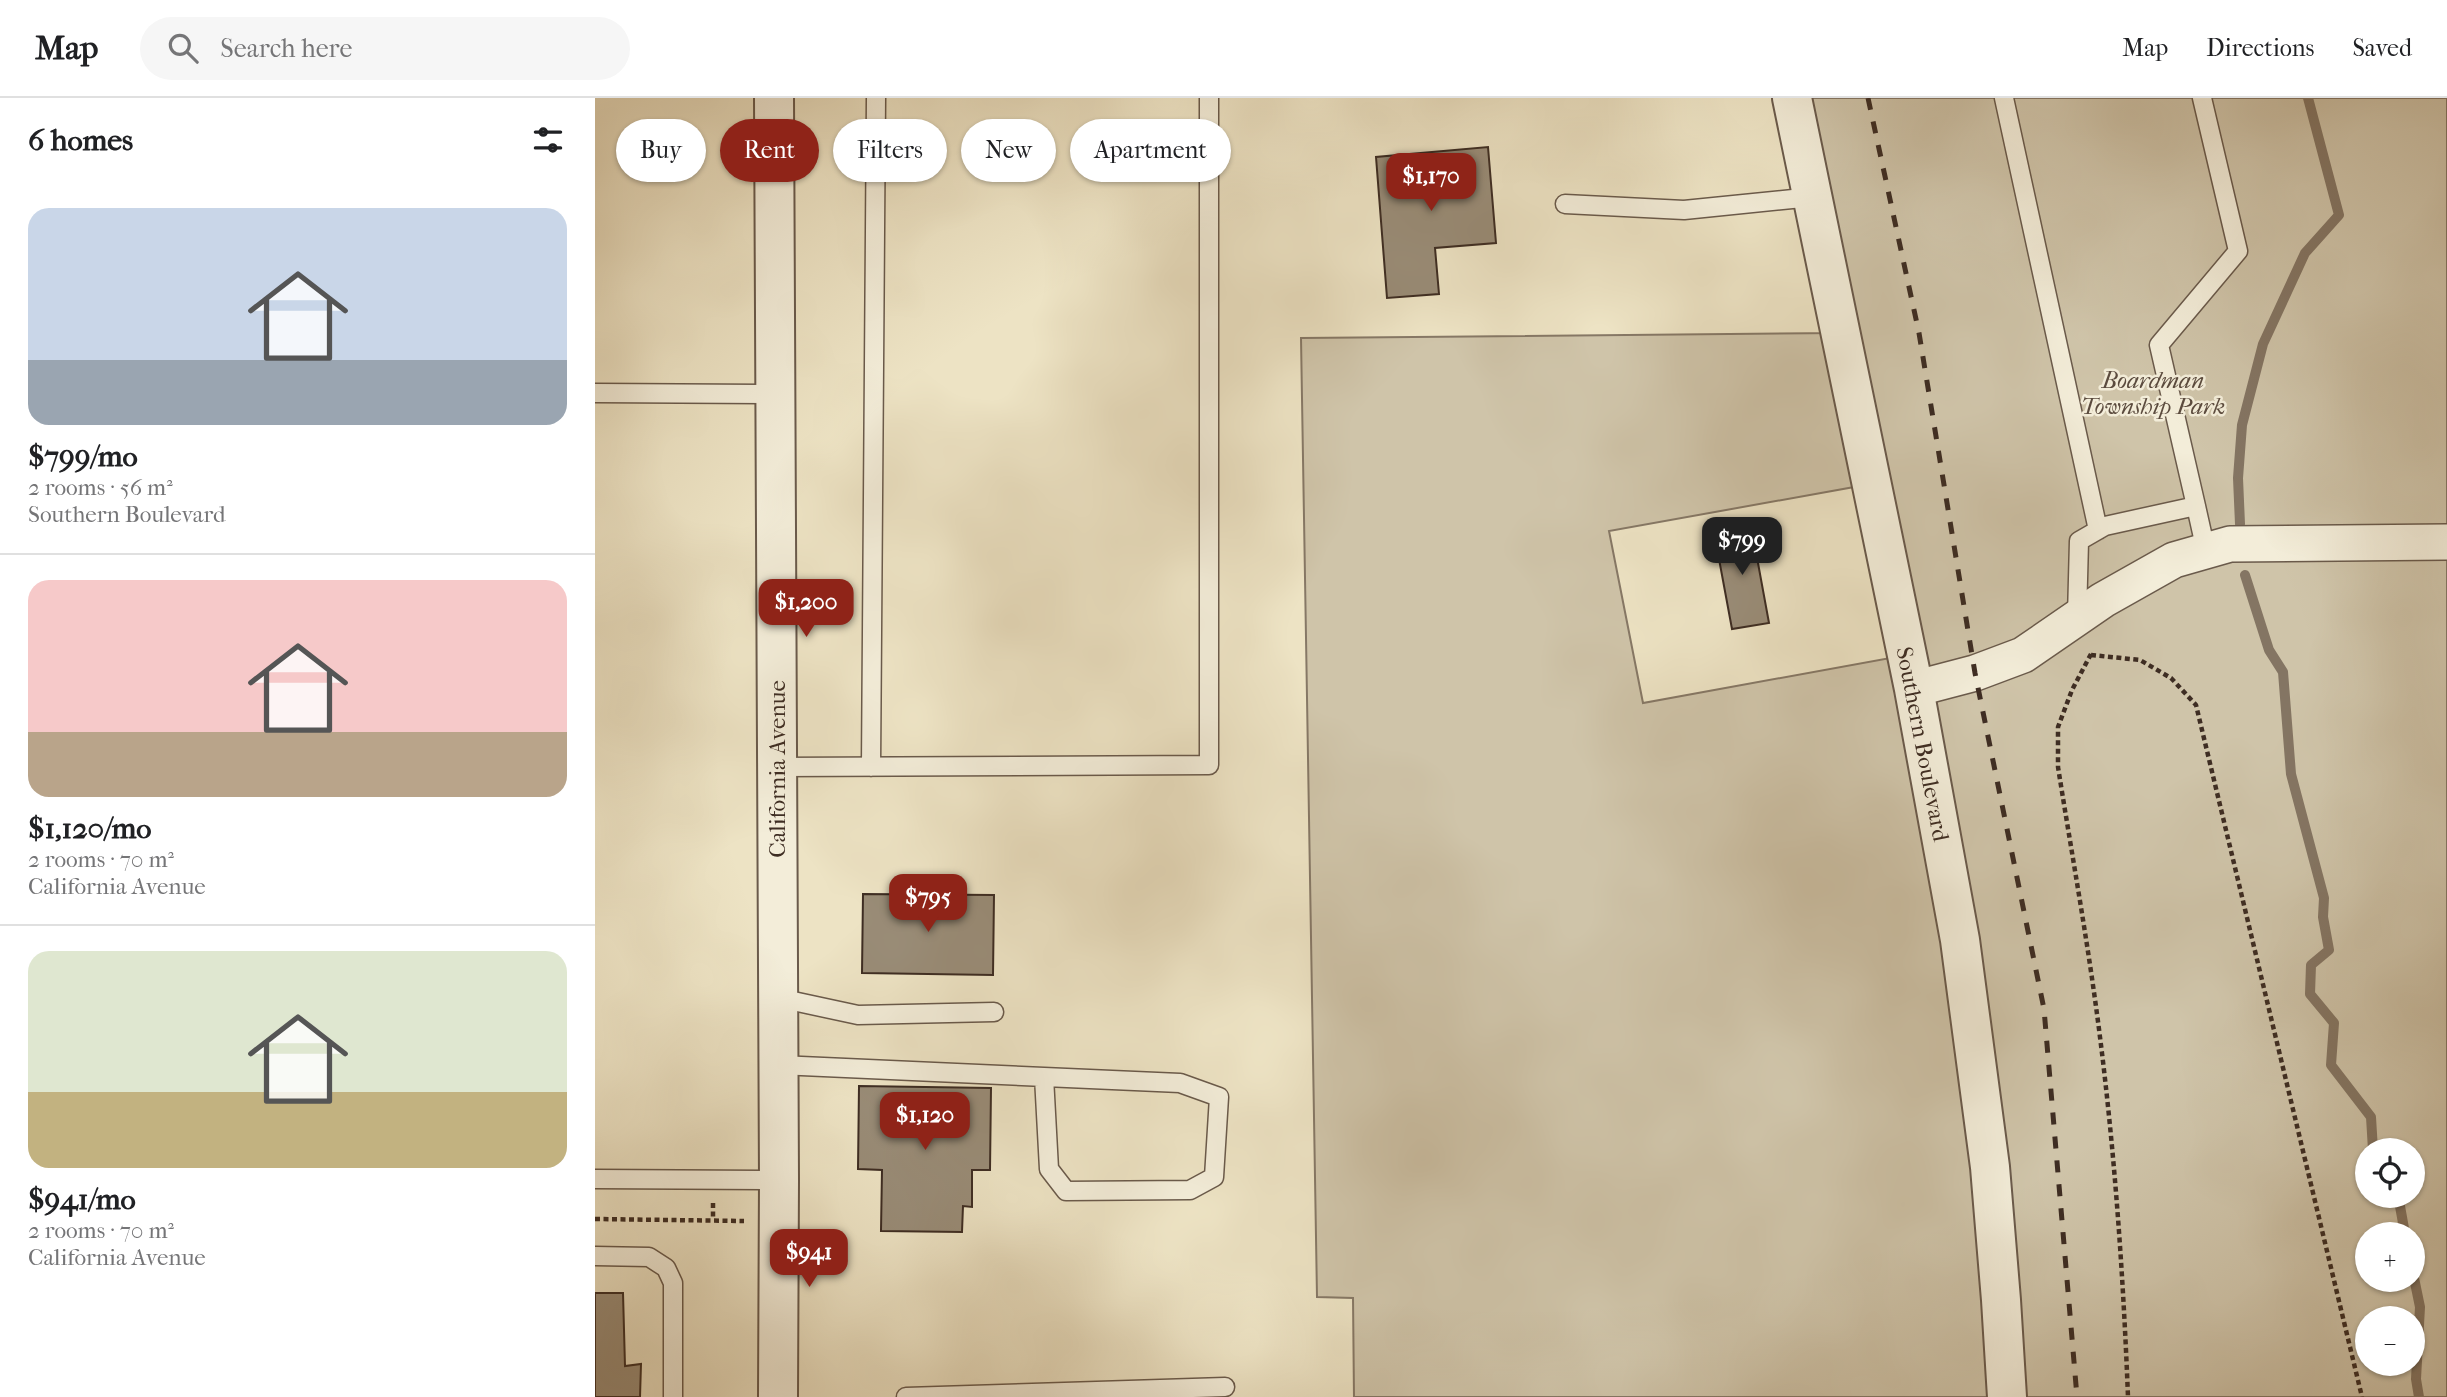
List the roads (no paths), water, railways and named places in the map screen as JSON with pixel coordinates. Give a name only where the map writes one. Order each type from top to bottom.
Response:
[{"type":"street","name":"California Avenue","points":[[774,98],[779,999],[778,1397]]},
{"type":"street","name":"Southern Boulevard","points":[[1792,98],[1914,689],[1960,940],[1990,1167],[2007,1397]]},
{"type":"street","points":[[1914,689],[1975,673],[2023,654],[2103,600],[2174,560],[2230,544],[2447,542]]},
{"type":"lane","points":[[871,767],[876,98]]},
{"type":"lane","points":[[777,767],[1209,765],[1209,98]]},
{"type":"lane","points":[[2004,98],[2098,530]]},
{"type":"lane","points":[[2202,98],[2238,251],[2159,345],[2206,551]]},
{"type":"lane","points":[[1565,204],[1684,210],[1812,197]]},
{"type":"lane","points":[[595,393],[774,394]]},
{"type":"lane","points":[[2077,617],[2079,541],[2105,526],[2196,506]]},
{"type":"lane","points":[[779,999],[858,1015],[994,1012]]},
{"type":"lane","points":[[779,1065],[1180,1083],[1219,1097],[1214,1177],[1190,1190],[1066,1191],[1049,1169],[1044,1077]]},
{"type":"lane","points":[[595,1179],[779,1180]]},
{"type":"lane","points":[[595,1256],[649,1257],[666,1268],[673,1283],[673,1397]]},
{"type":"lane","points":[[906,1397],[1225,1387]]},
{"type":"waterway","points":[[2240,524],[2238,478],[2242,425],[2263,344],[2305,253],[2339,215],[2308,98]]},
{"type":"waterway","points":[[2245,575],[2269,650],[2283,672],[2291,774],[2324,898],[2323,917],[2329,950],[2311,965],[2310,994],[2334,1023],[2331,1065],[2371,1117],[2372,1138]]},
{"type":"waterway","points":[[2400,1208],[2403,1222]]},
{"type":"waterway","points":[[2417,1292],[2420,1307],[2416,1379],[2419,1397]]},
{"type":"railway","points":[[1868,98],[1919,333],[1975,673],[2044,1009],[2077,1397]]},
{"type":"park label","name":"Boardman Township Park","points":[[2153,393]]}]
